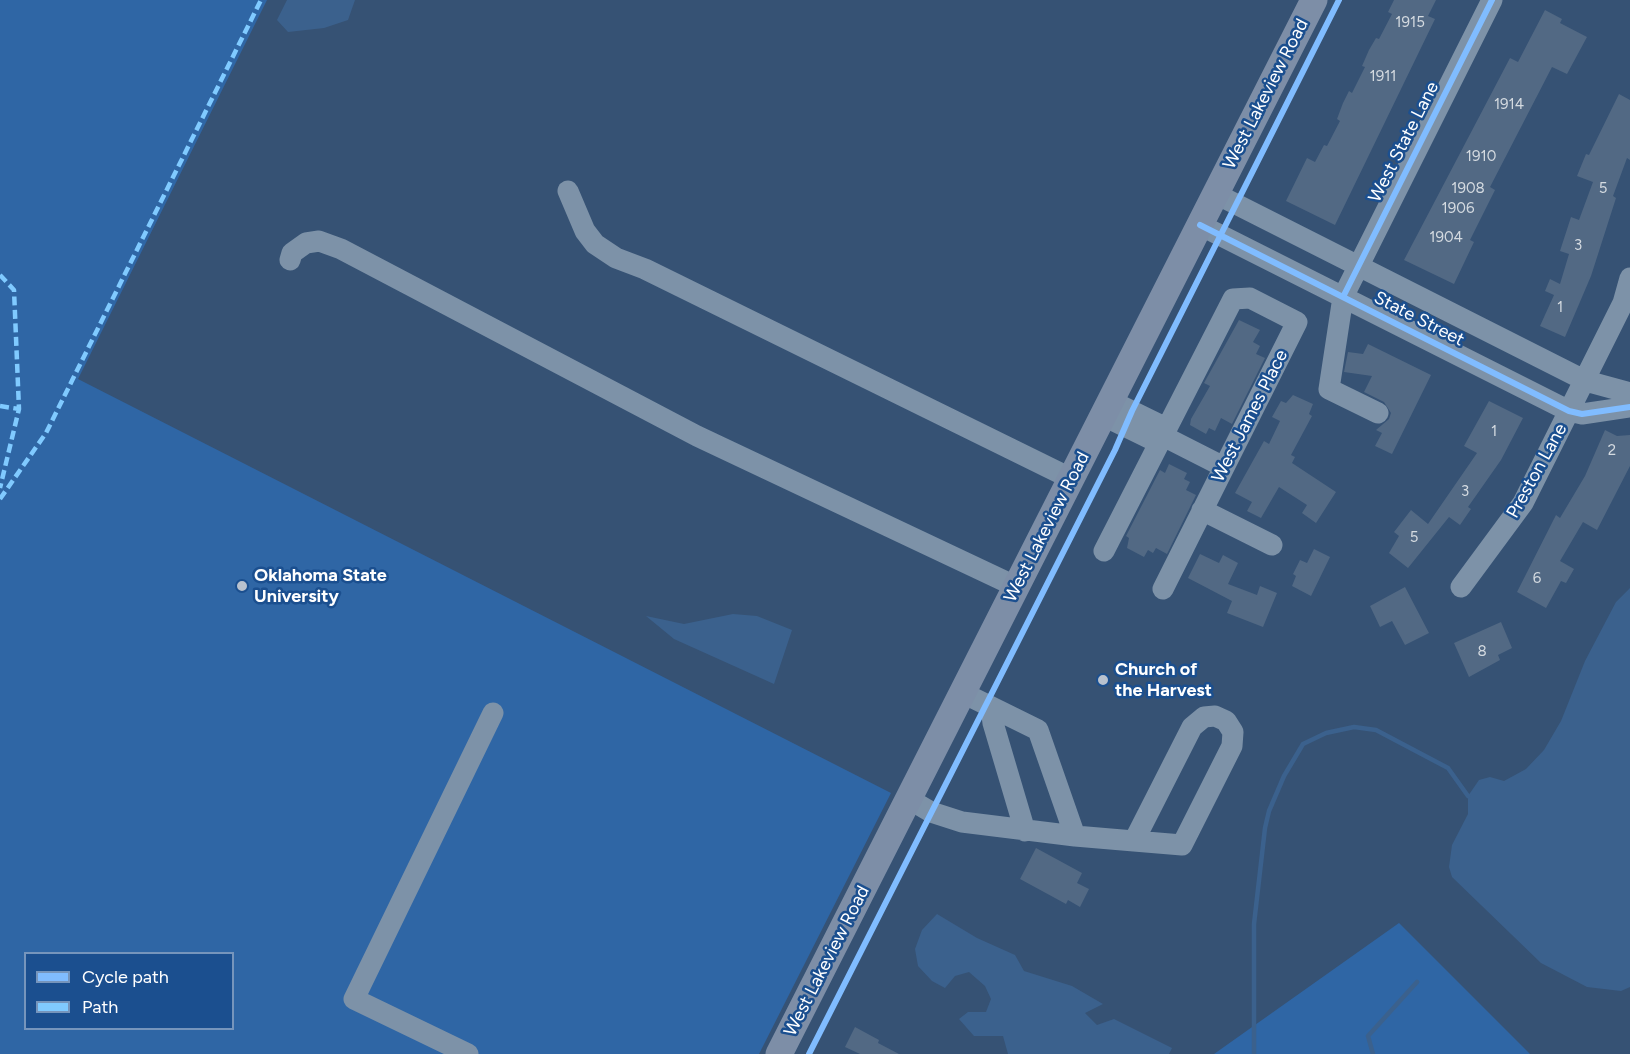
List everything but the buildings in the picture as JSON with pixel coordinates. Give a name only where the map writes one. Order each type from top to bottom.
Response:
[{"type":"main road","name":"West Lakeview Road","points":[[779,1054],[1314,0]]},
{"type":"street","name":"West State Lane","points":[[1378,413],[1329,389],[1343,297],[1492,0]]},
{"type":"street","points":[[568,191],[585,231],[596,244],[616,258],[665,279],[1072,479]]},
{"type":"street","name":"State Street","points":[[1216,194],[1586,381],[1630,393]]},
{"type":"street","name":"State Street","points":[[1200,225],[1569,411],[1582,414],[1630,407]]},
{"type":"street","points":[[290,260],[292,253],[306,243],[319,241],[341,249],[697,436],[1017,587]]},
{"type":"street","name":"Preston Lane","points":[[1461,587],[1523,503],[1586,381],[1623,303],[1630,278]]},
{"type":"street","name":"West James Place","points":[[1163,436],[1233,299],[1250,298],[1297,322],[1163,589]]},
{"type":"street","points":[[1107,409],[1151,439],[1163,436],[1224,467]]},
{"type":"street","points":[[1104,551],[1163,436]]},
{"type":"street","points":[[1202,510],[1272,545]]},
{"type":"street","points":[[963,693],[1038,730],[1075,837]]},
{"type":"street","points":[[992,708],[993,723],[1025,831]]},
{"type":"street","points":[[468,1054],[354,999],[494,713]]},
{"type":"street","points":[[909,799],[931,812],[962,822],[1075,837],[1182,845],[1232,746],[1233,732],[1226,721],[1215,716],[1204,717],[1192,727],[1134,841]]},
{"type":"shaded area","name":"Oklahoma State University","points":[[0,0],[267,0],[78,379],[891,793],[759,1054],[0,1054]]},
{"type":"shaded area","points":[[287,0],[355,0],[348,20],[324,28],[288,32],[277,20]]},
{"type":"shaded area","points":[[1630,588],[1630,987],[1621,991],[1587,987],[1541,963],[1452,877],[1449,867],[1452,845],[1468,814],[1468,796],[1479,780],[1490,777],[1504,781],[1526,769],[1544,750],[1561,721],[1585,661],[1616,602]]},
{"type":"shaded area","points":[[733,614],[757,616],[792,630],[774,684],[674,639],[646,616],[684,624]]},
{"type":"shaded area","points":[[937,914],[977,938],[1015,955],[1024,971],[1072,986],[1103,1004],[1085,1013],[1097,1025],[1114,1019],[1172,1048],[1169,1054],[1008,1054],[1003,1036],[974,1036],[959,1019],[968,1012],[986,1012],[991,999],[985,986],[969,972],[955,976],[945,988],[932,981],[918,966],[915,949],[922,930]]},
{"type":"shaded area","points":[[1399,923],[1530,1054],[1214,1054]]},
{"type":"waterway","points":[[1254,1054],[1254,924],[1265,828],[1269,811],[1284,776],[1303,744],[1326,733],[1354,727],[1376,730],[1448,768],[1468,796]]},
{"type":"waterway","points":[[1373,1054],[1368,1036],[1417,982]]},
{"type":"marked path","points":[[0,499],[46,433],[261,0]]},
{"type":"marked path","points":[[0,275],[14,290],[19,409],[0,488]]},
{"type":"marked path","points":[[0,406],[19,409]]},
{"type":"cycle path","points":[[809,1054],[1115,450],[1132,411],[1339,0]]},
{"type":"cycle path","points":[[1343,297],[1492,0]]},
{"type":"cycle path","points":[[1200,225],[1569,411],[1582,414],[1630,407]]},
{"type":"place","name":"Oklahoma State University","points":[[242,586]]},
{"type":"place","name":"Church of the Harvest","points":[[1103,680]]}]
